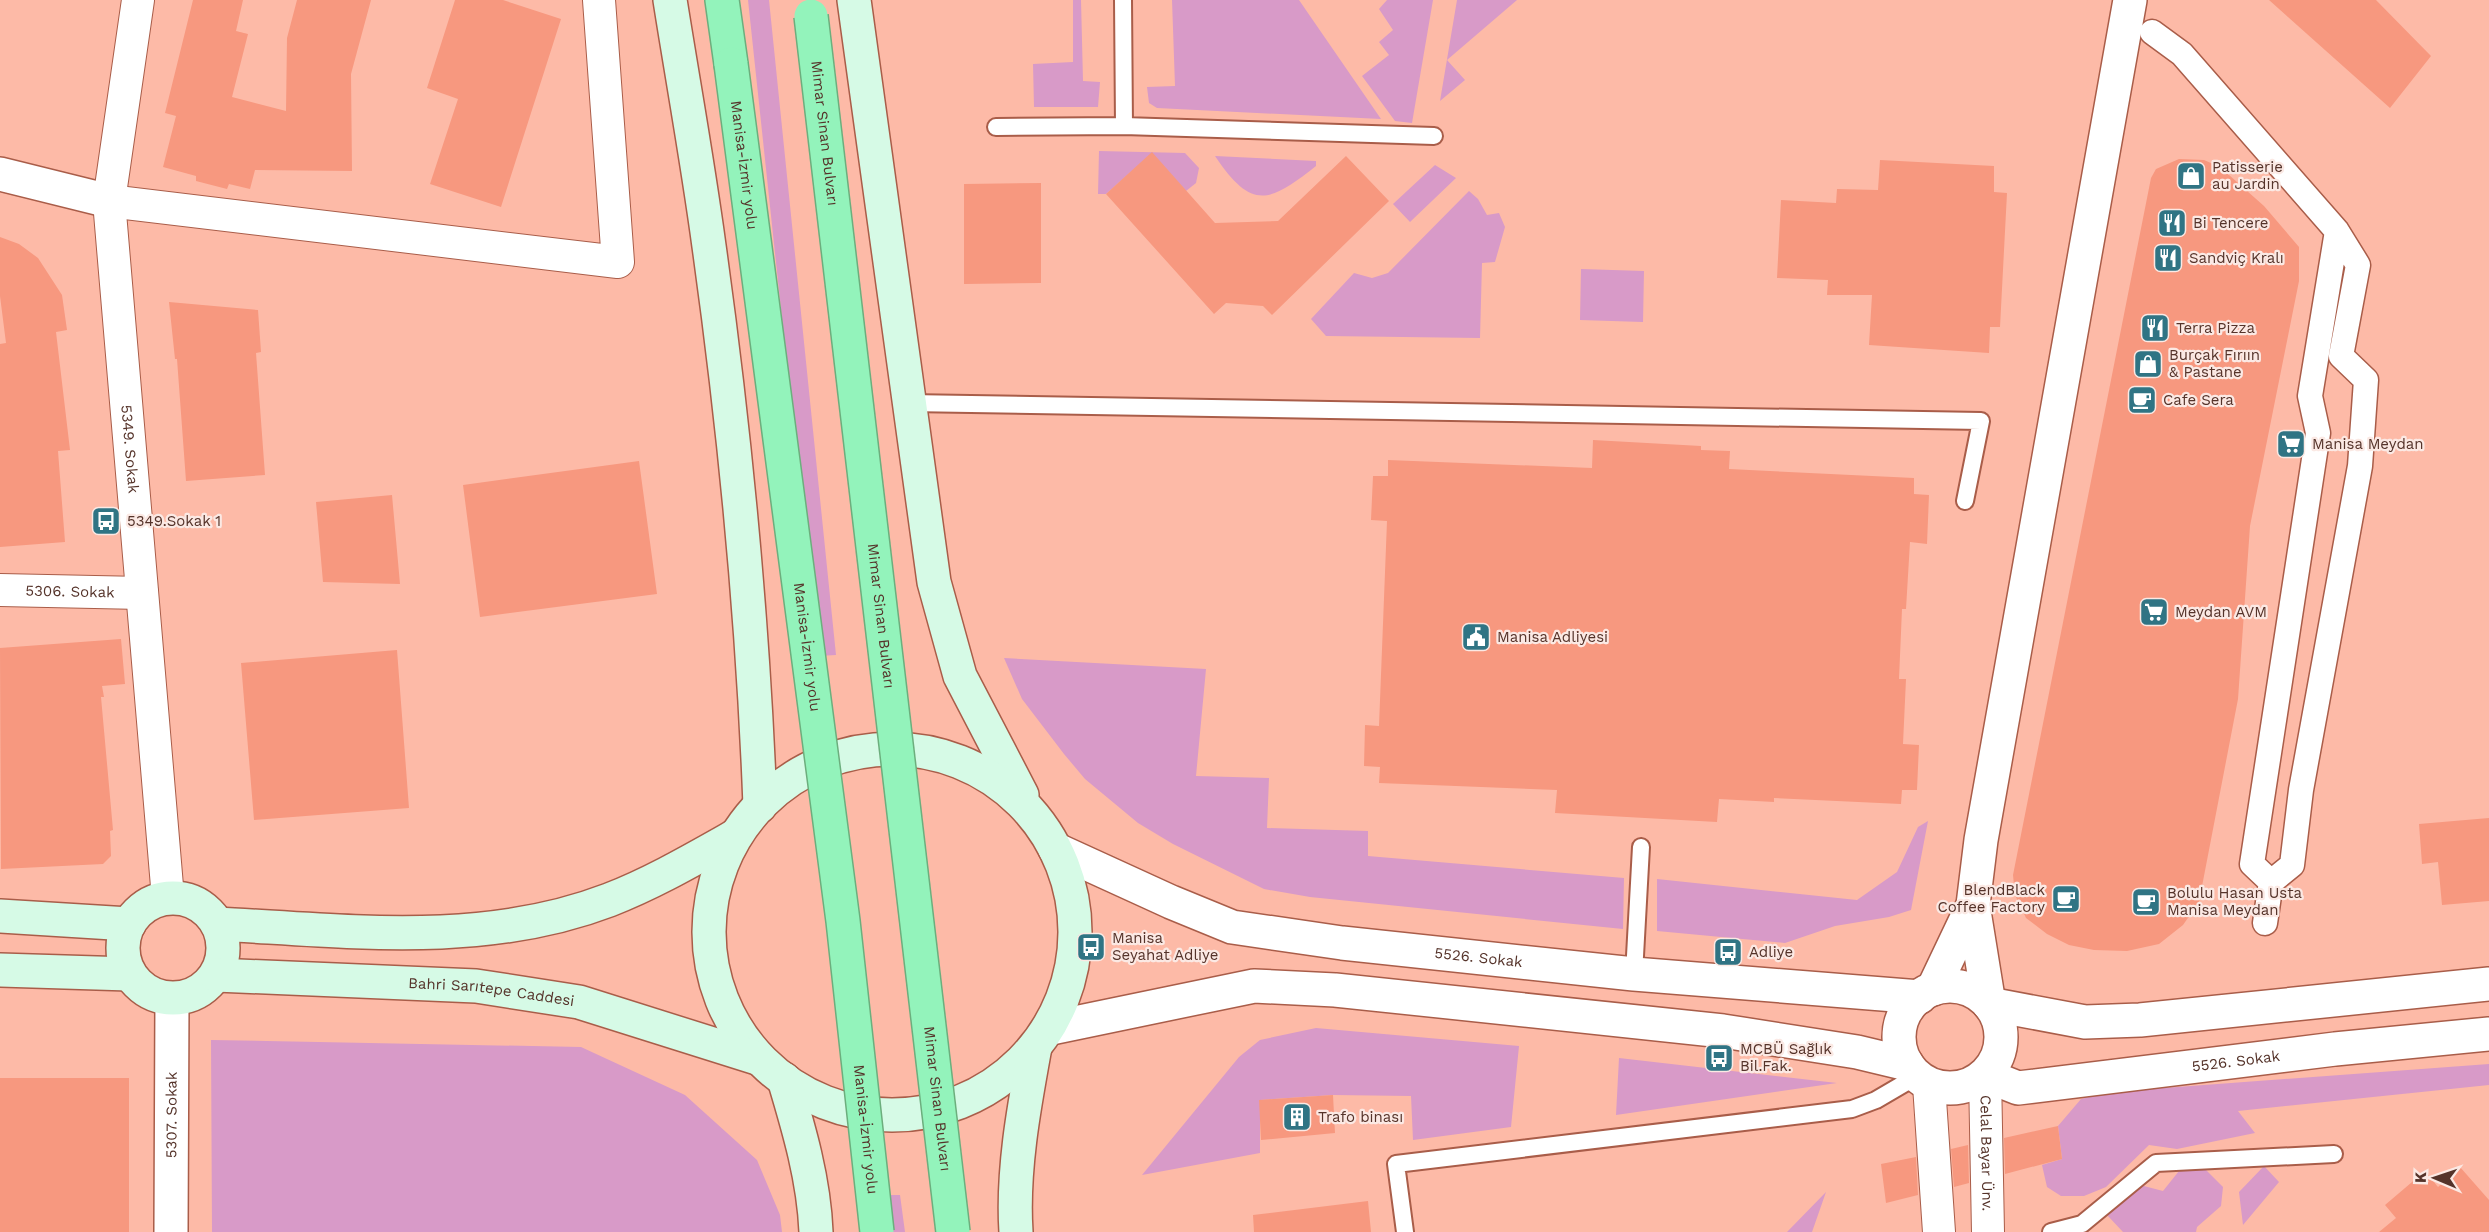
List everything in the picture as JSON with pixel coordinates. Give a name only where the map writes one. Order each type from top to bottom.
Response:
[{"type":"highway","name":"Manisa-İzmir yolu","points":[[722,0],[843,921],[877,1232]]},
{"type":"highway","name":"Mimar Sinan Bulvarı","points":[[811,8],[953,1232]]},
{"type":"main road","points":[[670,0],[709,244],[732,428],[752,643],[760,806]]},
{"type":"main road","points":[[854,0],[934,582],[960,676],[1032,813],[1055,849],[1075,915],[1073,965],[1043,1037],[1019,1162],[1016,1232]]},
{"type":"main road","points":[[1032,813],[988,775],[934,752],[877,748],[821,762],[772,792],[735,836],[718,872],[709,911],[709,951],[718,990],[730,1017],[757,1058],[797,1090],[843,1110],[894,1116],[944,1108],[990,1087],[1043,1037]]},
{"type":"main road","points":[[218,924],[390,933],[466,932],[540,921],[608,900],[638,887],[735,836]]},
{"type":"main road","points":[[168,898],[197,903],[209,912],[218,924],[223,941],[223,958],[216,975],[205,988],[189,997],[172,999],[155,996],[140,987],[129,974],[123,958],[123,940],[129,924],[139,911],[152,902],[168,898]]},
{"type":"main road","points":[[0,916],[129,924]]},
{"type":"main road","points":[[0,970],[129,974]]},
{"type":"main road","name":"Bahri Sarıtepe Caddesi","points":[[216,975],[476,986],[511,991],[579,1002],[757,1058]]},
{"type":"main road","points":[[784,1079],[803,1147],[816,1232]]},
{"type":"street","name":"5349. Sokak","points":[[138,0],[109,201],[168,898]]},
{"type":"street","points":[[0,174],[109,201],[618,262],[599,0]]},
{"type":"street","points":[[1989,1004],[1973,905],[1983,828],[2130,0]]},
{"type":"street","points":[[2152,32],[2182,54],[2337,231],[2358,265],[2341,356],[2366,380],[2360,466],[2301,790],[2292,865],[2271,882],[2265,923]]},
{"type":"street","points":[[2271,882],[2252,864],[2319,433],[2310,396],[2337,231]]},
{"type":"street","name":"5306. Sokak","points":[[0,590],[142,593]]},
{"type":"street","name":"5526. Sokak","points":[[1055,849],[1232,927],[1342,944],[1634,974],[1926,993]]},
{"type":"street","points":[[1939,1232],[1918,1075],[1901,1050],[1900,1035],[1902,1021],[1909,1007],[1926,993],[1973,905]]},
{"type":"street","points":[[1989,1004],[2085,1022],[2140,1020],[2489,984]]},
{"type":"street","points":[[1043,1037],[1254,986],[1335,990],[1722,1031],[1857,1052],[1959,1088],[1973,1083],[1985,1075],[1995,1062],[2000,1048],[2001,1032],[1997,1017],[1989,1004],[1977,994],[1963,988],[1948,987],[1926,993]]},
{"type":"street","name":"5307. Sokak","points":[[171,1232],[172,999]]},
{"type":"street","name":"5526. Sokak","points":[[1985,1075],[2018,1088],[2312,1052],[2489,1034]]},
{"type":"street","name":"Celal Bayar Ünv.","points":[[1985,1075],[1988,1232]]},
{"type":"lane","points":[[1123,0],[1124,126]]},
{"type":"lane","points":[[996,127],[1124,126],[1434,136]]},
{"type":"lane","points":[[908,404],[1981,421],[1965,501]]},
{"type":"lane","points":[[1634,974],[1641,847]]},
{"type":"lane","points":[[1405,1232],[1396,1164],[1852,1109],[1876,1100],[1918,1075]]},
{"type":"lane","points":[[2051,1232],[2086,1228],[2156,1163],[2334,1154]]},
{"type":"shaded area","points":[[748,0],[769,0],[836,655],[818,656]]},
{"type":"shaded area","points":[[1073,0],[1081,0],[1083,81],[1100,82],[1098,107],[1034,107],[1033,64],[1073,62]]},
{"type":"shaded area","points":[[1172,0],[1299,0],[1381,119],[1157,108],[1149,103],[1147,87],[1175,86]]},
{"type":"shaded area","points":[[1387,0],[1433,0],[1412,123],[1395,121],[1362,76],[1389,55],[1379,42],[1393,30],[1379,9]]},
{"type":"shaded area","points":[[1457,0],[1517,0],[1447,60],[1465,80],[1440,101]]},
{"type":"shaded area","points":[[1099,151],[1185,153],[1199,168],[1196,183],[1186,191],[1152,153],[1106,194],[1098,194]]},
{"type":"shaded area","points":[[1215,156],[1316,161],[1316,166],[1286,188],[1273,194],[1262,195],[1251,193],[1240,186]]},
{"type":"shaded area","points":[[1435,165],[1456,178],[1410,222],[1393,204]]},
{"type":"shaded area","points":[[1469,191],[1478,199],[1487,215],[1499,213],[1505,227],[1495,262],[1482,263],[1480,338],[1326,336],[1311,319],[1354,273],[1372,278],[1388,273]]},
{"type":"shaded area","points":[[1581,269],[1644,271],[1643,322],[1580,320]]},
{"type":"shaded area","points":[[1004,658],[1206,669],[1196,776],[1269,778],[1267,828],[1368,831],[1368,856],[1624,878],[1623,929],[1310,897],[1264,889],[1173,844],[1138,823],[1085,779],[1022,699]]},
{"type":"shaded area","points":[[1928,821],[1911,910],[1889,917],[1835,926],[1785,943],[1657,931],[1657,879],[1857,900],[1897,872],[1918,827]]},
{"type":"shaded area","points":[[1316,1028],[1519,1046],[1511,1127],[1413,1140],[1411,1096],[1333,1095],[1260,1100],[1260,1153],[1142,1175],[1239,1057],[1260,1040]]},
{"type":"shaded area","points":[[211,1040],[581,1047],[685,1095],[757,1160],[780,1215],[782,1232],[212,1232]]},
{"type":"shaded area","points":[[1619,1058],[1837,1083],[1616,1115]]},
{"type":"shaded area","points":[[2489,1064],[2489,1085],[2238,1111],[2255,1133],[2177,1149],[2149,1145],[2106,1187],[2084,1196],[2061,1196],[2047,1187],[2042,1165],[2062,1159],[2058,1126],[2081,1099],[2110,1092]]},
{"type":"shaded area","points":[[2191,1166],[2205,1169],[2223,1187],[2221,1206],[2197,1227],[2196,1232],[2123,1232],[2107,1215],[2140,1185],[2163,1191],[2179,1171]]},
{"type":"shaded area","points":[[2264,1166],[2279,1182],[2243,1225],[2239,1192]]},
{"type":"shaded area","points":[[1826,1192],[1812,1232],[1787,1232]]},
{"type":"shaded area","points":[[880,1195],[900,1195],[905,1232],[884,1232]]},
{"type":"building","points":[[193,0],[243,0],[236,31],[248,34],[232,97],[286,111],[287,38],[297,0],[371,0],[351,74],[352,171],[255,170],[250,189],[229,184],[227,189],[196,181],[196,176],[163,167],[176,116],[165,113]]},
{"type":"building","points":[[455,0],[503,0],[561,19],[501,207],[430,184],[458,99],[427,88]]},
{"type":"building","points":[[2269,0],[2376,0],[2431,56],[2390,108]]},
{"type":"building","points":[[1152,152],[1215,223],[1278,221],[1346,156],[1389,201],[1272,315],[1263,306],[1226,303],[1214,314],[1106,194]]},
{"type":"building","name":"Meydan AVM","points":[[2179,159],[2204,160],[2220,167],[2264,206],[2299,247],[2299,281],[2250,526],[2238,699],[2199,902],[2183,925],[2159,944],[2127,951],[2094,950],[2069,945],[2047,934],[2026,918],[2015,895],[2013,875],[2151,178],[2156,169]]},
{"type":"building","points":[[1880,160],[1994,166],[1994,192],[2007,193],[2000,327],[1990,327],[1989,353],[1869,345],[1872,295],[1827,295],[1828,280],[1777,278],[1781,200],[1836,203],[1837,189],[1878,190]]},
{"type":"building","points":[[1041,183],[1041,283],[964,284],[964,184]]},
{"type":"building","points":[[0,237],[19,244],[38,258],[62,295],[67,330],[56,332],[70,450],[58,451],[65,542],[0,547],[0,344],[6,343],[0,296]]},
{"type":"building","points":[[169,302],[258,310],[261,352],[256,353],[265,475],[186,481],[177,359],[175,359]]},
{"type":"building","points":[[1593,440],[1701,446],[1701,450],[1730,451],[1729,469],[1914,478],[1914,494],[1929,495],[1927,544],[1910,542],[1906,609],[1902,609],[1899,679],[1906,679],[1903,744],[1919,745],[1917,790],[1902,790],[1901,804],[1774,798],[1774,802],[1719,799],[1717,822],[1555,813],[1557,790],[1379,783],[1380,767],[1364,766],[1365,725],[1379,726],[1387,521],[1371,520],[1373,476],[1388,476],[1388,460],[1592,468]]},
{"type":"building","points":[[639,461],[657,594],[480,617],[463,485]]},
{"type":"building","points":[[392,495],[400,584],[323,582],[316,502]]},
{"type":"building","points":[[121,639],[125,684],[102,686],[104,697],[101,697],[113,830],[110,831],[111,856],[103,864],[1,869],[0,648]]},
{"type":"building","points":[[397,650],[409,808],[254,820],[241,663]]},
{"type":"building","points":[[2489,818],[2489,901],[2442,905],[2438,862],[2422,864],[2419,824]]},
{"type":"building","points":[[0,1078],[129,1078],[129,1232],[0,1232]]},
{"type":"building","name":"Trafo binası","points":[[1333,1095],[1335,1133],[1261,1140],[1259,1100]]},
{"type":"building","points":[[2058,1126],[2062,1159],[2005,1174],[2004,1138]]},
{"type":"building","points":[[1968,1145],[1969,1183],[1954,1187],[1951,1149]]},
{"type":"building","points":[[1916,1157],[1918,1195],[1886,1203],[1881,1164]]},
{"type":"building","points":[[2460,1167],[2489,1200],[2489,1232],[2379,1232],[2396,1218],[2385,1205],[2425,1171],[2438,1187]]},
{"type":"building","points":[[1368,1201],[1371,1232],[1254,1232],[1253,1215]]},
{"type":"place","name":"Patisserie au Jardin","points":[[2191,176]]},
{"type":"place","name":"Bi Tencere","points":[[2172,223]]},
{"type":"place","name":"Sandviç Kralı","points":[[2168,258]]},
{"type":"place","name":"Terra Pizza","points":[[2155,328]]},
{"type":"place","name":"Burçak Fırıın & Pastane","points":[[2148,364]]},
{"type":"place","name":"Cafe Sera","points":[[2142,400]]},
{"type":"place","name":"Manisa Meydan","points":[[2291,444]]},
{"type":"place","name":"5349.Sokak 1","points":[[106,521]]},
{"type":"place","name":"Meydan AVM","points":[[2154,612]]},
{"type":"place","name":"Manisa Adliyesi","points":[[1476,637]]},
{"type":"place","name":"BlendBlack Coffee Factory","points":[[2066,899]]},
{"type":"place","name":"Bolulu Hasan Usta Manisa Meydan","points":[[2146,902]]},
{"type":"place","name":"Manisa Seyahat Adliye","points":[[1091,947]]},
{"type":"place","name":"Adliye","points":[[1728,952]]},
{"type":"place","name":"MCBÜ Sağlık Bil.Fak.","points":[[1719,1058]]},
{"type":"place","name":"Trafo binası","points":[[1297,1117]]}]
